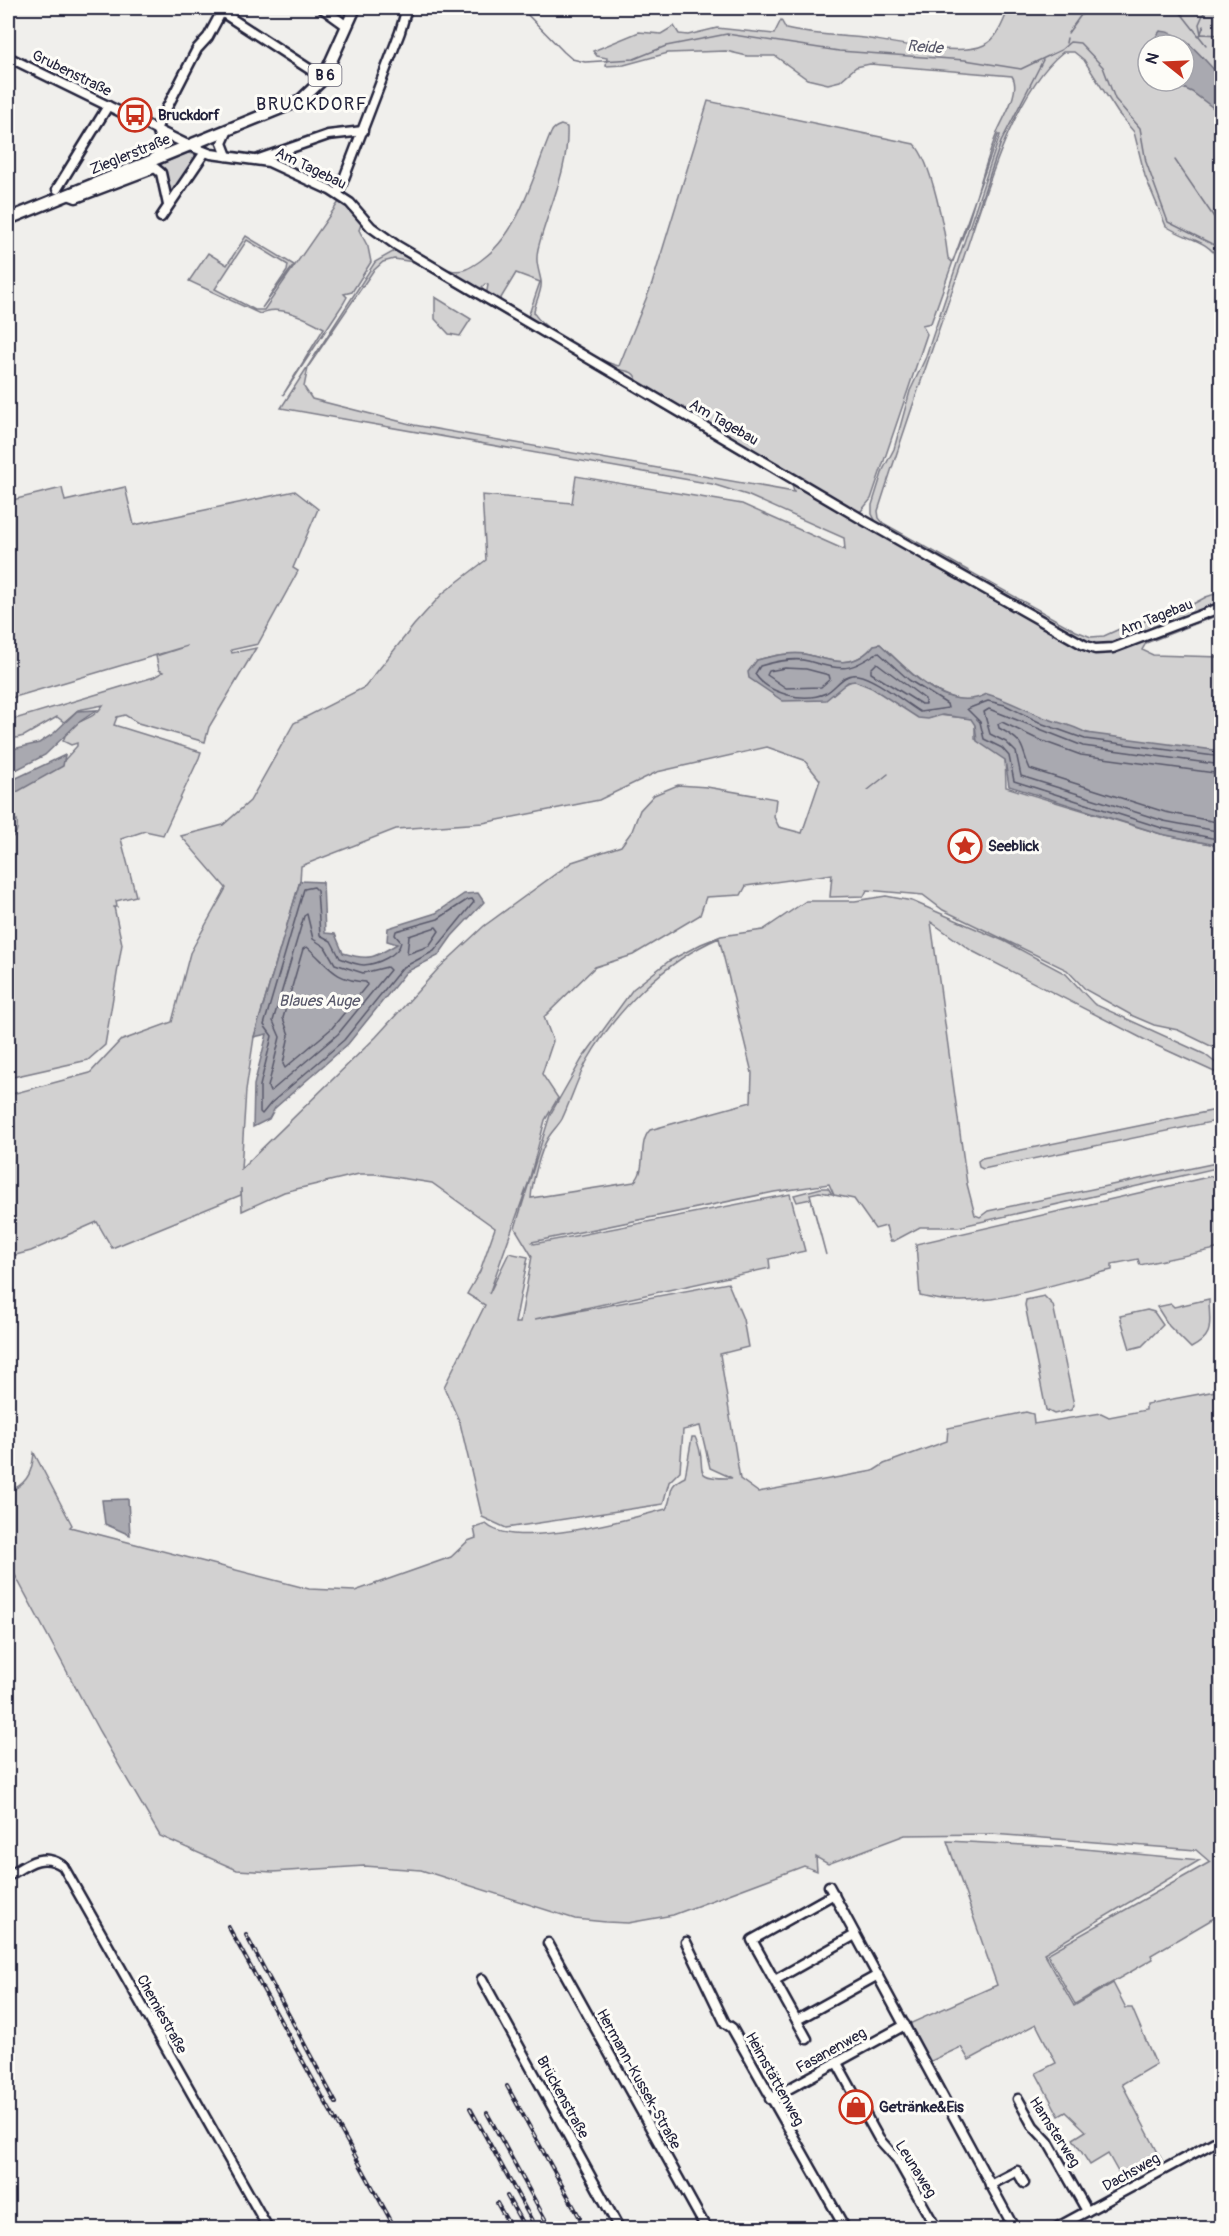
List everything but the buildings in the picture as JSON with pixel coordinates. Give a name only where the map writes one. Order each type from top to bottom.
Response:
[{"type":"main road","name":"Zieglerstraße","points":[[8,219],[154,164],[190,146],[293,105],[314,91],[326,74],[355,8]]},
{"type":"street","points":[[322,8],[347,26]]},
{"type":"street","points":[[338,194],[407,8]]},
{"type":"street","points":[[168,205],[161,172],[154,164],[162,145],[157,130],[197,49],[223,11],[317,74]]},
{"type":"street","name":"Grubenstraße","points":[[8,57],[190,146]]},
{"type":"street","points":[[57,189],[108,106]]},
{"type":"street","points":[[259,159],[328,135],[363,130]]},
{"type":"street","points":[[227,132],[222,143],[227,156]]},
{"type":"street","name":"Am Tagebau","points":[[190,146],[227,156],[259,159],[338,194],[381,235],[401,248],[886,533],[1084,645],[1095,649],[1113,648],[1221,607]]},
{"type":"street","points":[[161,217],[206,152]]},
{"type":"street","name":"Chemiestraße","points":[[8,1876],[41,1858],[54,1860],[63,1866],[268,2229]]},
{"type":"street","points":[[807,2039],[752,1940],[832,1890],[1013,2226],[1002,2229]]},
{"type":"street","points":[[775,1980],[855,1935]]},
{"type":"street","name":"Heimstättenweg","points":[[686,1942],[725,2023],[732,2028],[838,2227]]},
{"type":"street","name":"Hermann-Kussek-Straße","points":[[548,1943],[706,2229]]},
{"type":"street","points":[[797,2020],[878,1975]]},
{"type":"street","name":"Brückenstraße","points":[[482,1979],[619,2229]]},
{"type":"street","name":"Fasanenweg","points":[[770,2099],[905,2025]]},
{"type":"street","name":"Leunaweg","points":[[837,2063],[879,2139],[897,2159],[936,2229]]},
{"type":"street","name":"Hamsterweg","points":[[1018,2100],[1033,2126],[1048,2142],[1087,2211]]},
{"type":"street","name":"Dachsweg","points":[[1056,2229],[1221,2141]]},
{"type":"street","points":[[990,2185],[1017,2171],[1024,2183]]},
{"type":"shaded area","points":[[1009,8],[1221,8],[1221,262],[1209,248],[1166,226],[1145,176],[1134,132],[1118,113],[1084,60],[1074,52],[1063,52],[1028,94],[1000,152],[878,511],[883,523],[1076,631],[1091,637],[1104,636],[1126,626],[1178,612],[1221,592],[1221,604],[1116,643],[1097,644],[1076,638],[877,524],[872,514],[872,505],[883,470],[894,449],[910,391],[925,359],[1000,135],[998,135],[976,195],[997,133],[1013,97],[1015,89],[1012,76],[870,64],[856,67],[840,81],[828,84],[807,79],[775,56],[747,56],[726,51],[668,53],[624,65],[606,66],[607,58],[597,56],[593,51],[639,32],[661,34],[674,26],[679,34],[688,35],[717,28],[774,34],[781,20],[786,29],[796,31],[864,38],[925,48],[959,50],[984,45],[993,39]]},
{"type":"shaded area","points":[[708,101],[914,144],[921,153],[932,181],[941,215],[948,258],[952,262],[955,255],[931,323],[922,325],[927,334],[871,499],[861,511],[857,512],[638,384],[633,373],[614,369],[596,361],[527,320],[540,282],[516,273],[498,303],[486,296],[488,285],[485,284],[479,290],[448,273],[450,270],[462,270],[476,264],[506,235],[524,203],[552,131],[561,125],[567,127],[565,159],[537,254],[541,285],[534,313],[548,327],[572,344],[619,366],[652,284]]},
{"type":"shaded area","points":[[187,153],[194,154],[196,157],[172,193],[169,193],[164,168],[159,165]]},
{"type":"shaded area","points":[[976,195],[965,231],[955,255]]},
{"type":"shaded area","points":[[341,199],[362,222],[359,230],[368,247],[371,262],[352,292],[344,294],[347,297],[343,304],[283,395],[324,328],[284,311],[267,311],[260,314],[189,281],[208,253],[227,265],[246,236],[294,265],[262,308],[287,271],[288,265],[247,240],[215,289],[255,310],[264,310]]},
{"type":"shaded area","points":[[398,249],[1097,651],[1221,609],[1221,614],[1146,643],[1142,650],[1153,655],[1221,657],[1221,752],[1095,735],[974,701],[947,696],[934,690],[911,673],[880,644],[874,645],[867,653],[852,661],[827,660],[796,654],[757,660],[817,699],[859,677],[910,712],[975,719],[975,739],[1005,755],[1006,787],[1161,834],[1221,846],[1221,1051],[1178,1030],[1154,1025],[1133,1016],[1086,990],[1067,970],[943,910],[923,895],[867,890],[864,896],[830,897],[832,874],[746,886],[741,895],[706,897],[700,915],[633,955],[595,967],[544,1017],[553,1041],[542,1074],[558,1098],[545,1120],[529,1181],[489,1294],[509,1253],[528,1257],[515,1323],[520,1323],[532,1256],[515,1228],[550,1115],[582,1059],[633,989],[669,961],[701,944],[721,936],[763,930],[806,901],[855,901],[886,896],[912,901],[1004,941],[1066,974],[1094,1004],[1204,1054],[1221,1067],[1221,1075],[1151,1043],[972,951],[931,922],[967,1184],[975,1215],[980,1217],[988,1211],[1221,1162],[1221,1167],[958,1227],[920,1227],[894,1241],[890,1241],[886,1226],[875,1229],[854,1199],[834,1195],[829,1184],[774,1192],[532,1242],[534,1244],[790,1194],[805,1251],[769,1259],[770,1268],[535,1319],[728,1283],[743,1319],[748,1347],[720,1354],[740,1479],[758,1492],[873,1471],[884,1464],[947,1441],[948,1428],[1026,1412],[1033,1414],[1034,1424],[1101,1413],[1109,1417],[1146,1410],[1146,1404],[1221,1390],[1221,1914],[1151,1955],[1153,1959],[1075,2004],[1047,1954],[1210,1862],[1196,1850],[992,1834],[905,1835],[828,1864],[816,1857],[817,1871],[804,1866],[673,1915],[628,1923],[575,1919],[421,1870],[364,1866],[273,1872],[237,1870],[160,1836],[99,1731],[8,1562],[8,1486],[14,1489],[26,1479],[31,1470],[34,1453],[72,1525],[70,1527],[309,1589],[355,1591],[451,1557],[468,1541],[476,1538],[474,1528],[486,1524],[501,1532],[546,1534],[601,1525],[666,1509],[674,1484],[685,1477],[692,1437],[695,1437],[699,1448],[704,1474],[718,1478],[732,1478],[710,1468],[700,1426],[683,1430],[680,1471],[669,1482],[663,1504],[506,1528],[482,1517],[460,1423],[444,1387],[485,1305],[467,1294],[480,1271],[495,1228],[432,1183],[375,1174],[359,1174],[284,1192],[242,1211],[241,1188],[241,1195],[112,1248],[97,1222],[31,1251],[8,1257],[8,1095],[90,1073],[120,1041],[172,1022],[190,953],[226,888],[181,836],[223,825],[250,801],[294,723],[365,687],[414,625],[443,593],[486,560],[482,495],[572,503],[576,476],[742,504],[845,550],[844,538],[747,495],[712,484],[281,408],[375,262]],"holes":[[[394,259],[414,262],[792,484],[794,492],[414,425],[312,399],[304,387],[308,367],[373,271],[383,262]],[[767,747],[804,760],[820,780],[802,833],[779,827],[774,817],[776,799],[707,787],[678,785],[654,795],[640,810],[632,831],[621,846],[572,862],[484,926],[438,969],[376,1037],[241,1169],[246,1090],[254,1037],[300,881],[301,866],[396,829],[483,823],[599,800],[657,772]],[[719,938],[752,1073],[751,1102],[650,1130],[644,1142],[641,1171],[634,1182],[531,1198],[537,1167],[545,1144],[562,1119],[583,1068],[599,1042],[627,1006],[644,989],[661,974],[699,948]]]},
{"type":"shaded area","points":[[435,297],[471,319],[460,336],[449,334],[435,319]]},
{"type":"shaded area","points":[[125,487],[134,525],[295,491],[318,509],[293,568],[298,571],[258,644],[231,650],[232,653],[256,648],[209,727],[205,742],[138,723],[125,715],[117,717],[114,725],[201,752],[163,835],[145,831],[121,839],[136,896],[116,901],[117,907],[114,907],[122,944],[105,1045],[88,1060],[8,1078],[8,840],[16,832],[17,820],[8,825],[8,795],[60,765],[77,746],[77,743],[71,745],[63,741],[66,732],[73,725],[94,715],[103,705],[78,710],[64,722],[57,717],[24,736],[8,740],[8,721],[154,677],[163,672],[159,670],[156,656],[187,646],[8,699],[8,501],[62,488],[65,501]]},
{"type":"shaded area","points":[[1221,1109],[1221,1120],[983,1169],[979,1167],[978,1161],[982,1158]]},
{"type":"shaded area","points":[[1221,1174],[1221,1248],[1140,1265],[1138,1259],[1112,1264],[1112,1270],[993,1299],[969,1301],[920,1296],[916,1244]]},
{"type":"shaded area","points":[[828,1188],[832,1194],[819,1192],[810,1194],[826,1255],[811,1199],[797,1202],[794,1195]]},
{"type":"shaded area","points":[[1044,1296],[1053,1305],[1074,1405],[1071,1410],[1054,1414],[1046,1410],[1025,1305],[1026,1300]]},
{"type":"shaded area","points":[[1209,1299],[1208,1333],[1191,1348],[1169,1326],[1157,1307],[1171,1304],[1174,1307]]},
{"type":"shaded area","points":[[1147,1310],[1154,1312],[1163,1325],[1142,1346],[1130,1349],[1120,1316]]},
{"type":"shaded area","points":[[947,1841],[1063,1847],[1200,1860],[1044,1953],[1074,2006],[1113,1983],[1126,2008],[1132,2008],[1156,2064],[1122,2084],[1164,2164],[1126,2186],[1108,2154],[1090,2165],[1073,2139],[1086,2131],[1066,2112],[1059,2116],[1036,2073],[1056,2063],[1036,2024],[969,2060],[961,2047],[929,2062],[909,2024],[997,1985]]},
{"type":"water","points":[[1196,51],[1221,77],[1221,118],[1216,110],[1193,93],[1196,93]]},
{"type":"water","points":[[880,644],[929,687],[957,699],[972,699],[987,694],[1086,733],[1221,751],[1221,846],[1161,834],[1009,786],[1005,760],[977,741],[975,725],[971,719],[942,715],[928,719],[918,718],[872,688],[855,681],[848,682],[826,700],[783,701],[749,678],[748,672],[757,660],[796,654],[827,660],[852,661],[867,653],[874,645]]},
{"type":"water","points":[[97,710],[78,723],[45,755],[8,774],[8,750],[39,743],[53,734],[77,711]]},
{"type":"water","points":[[65,755],[63,766],[8,797],[8,782]]},
{"type":"water","name":"Blaues Auge","points":[[300,881],[323,882],[325,933],[335,934],[343,953],[359,957],[377,955],[397,944],[387,941],[388,928],[436,913],[464,894],[478,893],[484,902],[452,936],[438,956],[406,972],[348,1044],[275,1108],[269,1119],[253,1127],[254,1085],[267,1034],[254,1037]]},
{"type":"water","points":[[128,1499],[130,1535],[105,1524],[102,1500]]},
{"type":"waterway","name":"Reide","points":[[521,8],[572,59],[585,62],[634,59],[666,46],[727,34],[839,51],[965,60],[1021,69],[1061,50],[1070,42],[1080,43],[1103,67],[1115,99],[1140,128],[1146,162],[1168,222],[1218,247],[1222,252]]},
{"type":"waterway","points":[[1068,33],[1086,8]]},
{"type":"waterway","points":[[1177,8],[1206,45]]},
{"type":"waterway","points":[[1201,34],[1199,24],[1206,8]]},
{"type":"waterway","points":[[1201,33],[1204,25]]},
{"type":"waterway","points":[[1198,36],[1201,34],[1222,35]]},
{"type":"waterway","name":"Reide","points":[[1066,43],[1067,38]]},
{"type":"waterway","points":[[972,227],[1001,142],[1043,60]]},
{"type":"waterway","points":[[1175,160],[1222,229]]},
{"type":"waterway","points":[[868,790],[888,774]]},
{"type":"railway","points":[[228,1926],[395,2228]]},
{"type":"railway","points":[[246,1935],[336,2103]]},
{"type":"railway","points":[[507,2086],[580,2218]]},
{"type":"railway","points":[[470,2108],[536,2228]]},
{"type":"railway","points":[[487,2113],[550,2228]]},
{"type":"railway","points":[[507,2196],[525,2228]]},
{"type":"railway","points":[[497,2203],[511,2228]]},
{"type":"place","name":"Bruckdorf","points":[[135,115]]},
{"type":"place","name":"Seeblick","points":[[965,846]]},
{"type":"place","name":"Getränke&Eis","points":[[856,2107]]},
{"type":"district","name":"BRUCKDORF","points":[[312,104]]}]
